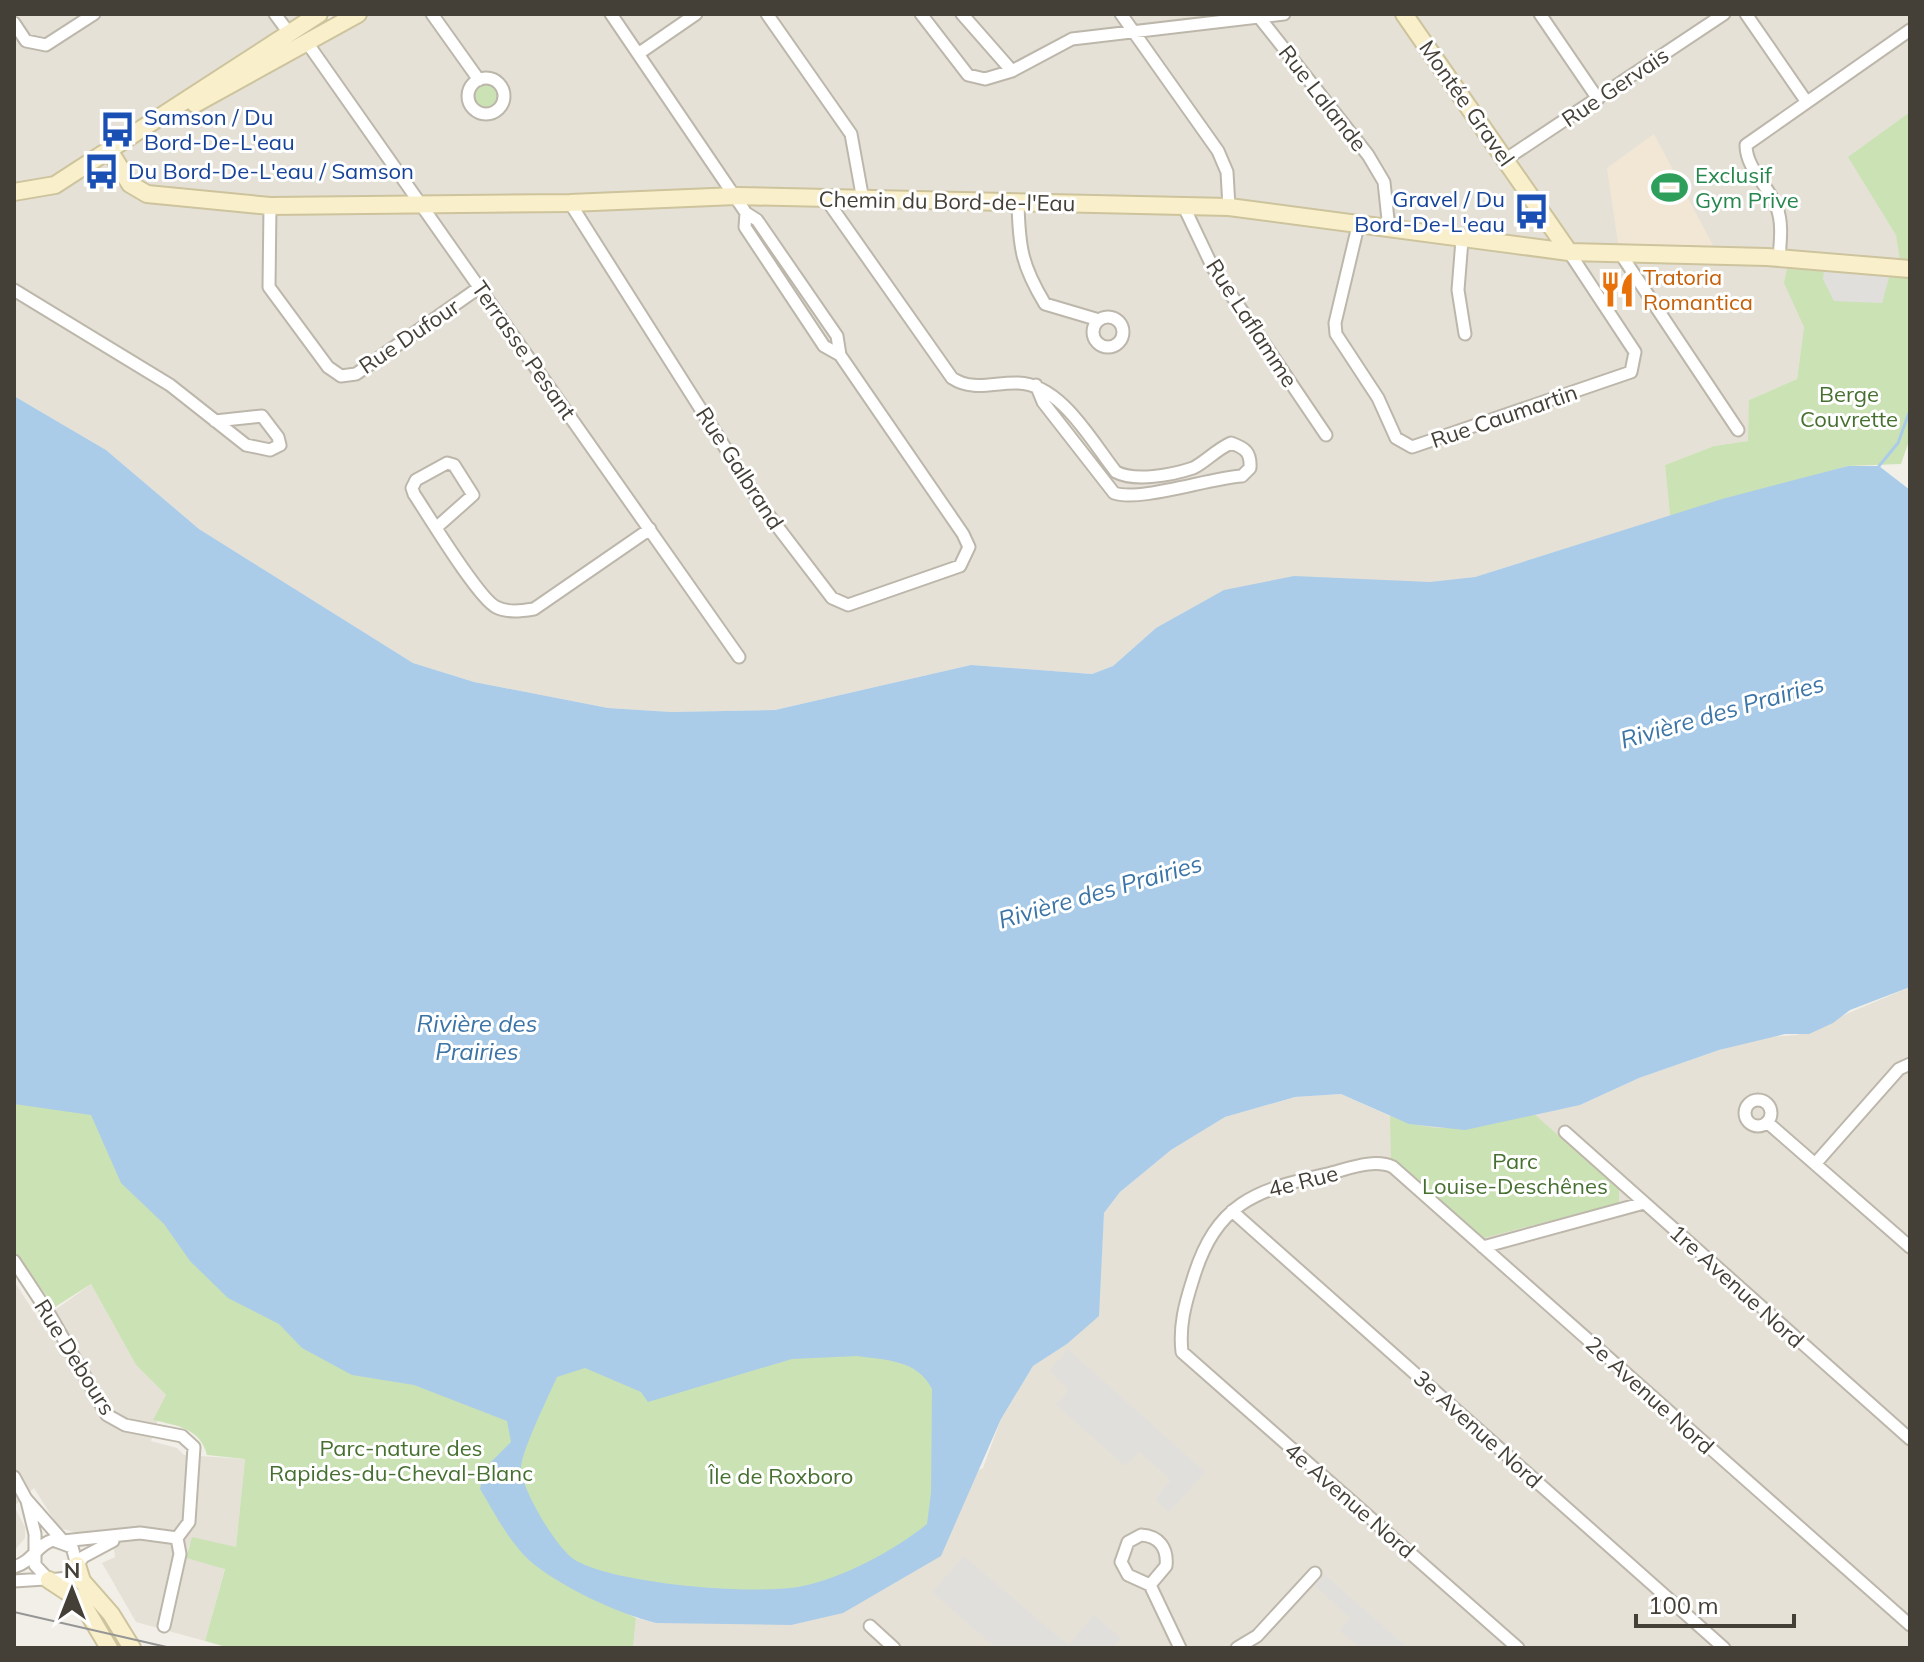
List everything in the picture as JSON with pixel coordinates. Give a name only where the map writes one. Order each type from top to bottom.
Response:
[{"type":"street","points":[[14,23],[26,41],[46,45],[94,14]]},
{"type":"street","points":[[275,14],[289,33]]},
{"type":"street","points":[[14,192],[55,185],[319,14]]},
{"type":"street","points":[[109,150],[358,14]]},
{"type":"street","points":[[432,14],[479,80]]},
{"type":"street","points":[[611,14],[736,196]]},
{"type":"street","points":[[638,54],[696,14]]},
{"type":"street","points":[[767,14],[851,134],[863,200]]},
{"type":"street","points":[[921,14],[968,75],[985,79],[1012,71],[1072,39],[1284,14]]},
{"type":"street","points":[[962,14],[1012,71]]},
{"type":"street","points":[[1121,14],[1218,151],[1227,172],[1229,207]]},
{"type":"street","name":"Montée Gravel","points":[[1404,14],[1635,352]]},
{"type":"street","points":[[1540,14],[1598,99]]},
{"type":"street","name":"Rue Gervais","points":[[1506,159],[1724,14]]},
{"type":"street","points":[[1746,14],[1806,101]]},
{"type":"street","name":"Rue Lalande","points":[[1259,17],[1368,155],[1384,182],[1389,229]]},
{"type":"street","points":[[1779,259],[1781,224],[1777,207],[1746,156],[1746,145],[1910,30]]},
{"type":"street","name":"Terrasse Pesant","points":[[308,44],[739,657]]},
{"type":"street","name":"Chemin du Bord-de-l'Eau","points":[[109,150],[130,184],[147,194],[270,206],[570,203],[736,196],[1229,207],[1569,252],[1779,259],[1910,269]]},
{"type":"street","name":"Rue Galbrand","points":[[570,203],[764,509],[832,598],[848,605],[960,566],[969,547],[840,355],[837,336],[757,220],[746,213],[736,196]]},
{"type":"street","points":[[826,199],[952,378],[973,386],[1036,385],[1053,394],[1116,472],[1129,479],[1195,467],[1214,450],[1231,443],[1245,448],[1251,458],[1250,468],[1242,476],[1214,477],[1124,496],[1114,493],[1043,402],[1036,385]]},
{"type":"street","points":[[1018,203],[1019,247],[1025,271],[1045,304],[1099,320]]},
{"type":"street","name":"Rue Dufour","points":[[270,206],[269,287],[328,367],[341,376],[356,374],[480,287]]},
{"type":"street","name":"Rue Laflamme","points":[[1184,207],[1213,268],[1326,435]]},
{"type":"street","name":"Rue Caumartin","points":[[1358,226],[1335,323],[1336,334],[1378,398],[1402,445],[1412,447],[1631,372],[1635,352]]},
{"type":"street","points":[[1462,240],[1458,290],[1465,334]]},
{"type":"street","points":[[1620,253],[1738,430]]},
{"type":"street","points":[[14,290],[147,370],[246,445],[270,450],[280,445],[278,437],[262,416],[215,421]]},
{"type":"street","points":[[437,527],[473,495],[454,465],[447,463],[416,480],[412,488],[437,527],[488,601],[497,607],[517,612],[534,609],[650,529]]},
{"type":"street","points":[[1124,496],[1129,479]]},
{"type":"street","points":[[1815,1164],[1899,1069],[1910,1064]]},
{"type":"street","points":[[1767,1122],[1910,1247]]},
{"type":"street","name":"1re Avenue Nord","points":[[1565,1132],[1910,1439]]},
{"type":"street","name":"4e Rue","points":[[1182,1352],[1180,1331],[1202,1251],[1218,1224],[1232,1211],[1258,1192],[1281,1184],[1373,1163],[1389,1165]]},
{"type":"street","name":"2e Avenue Nord","points":[[1389,1165],[1910,1625]]},
{"type":"street","points":[[1483,1247],[1644,1203]]},
{"type":"street","name":"3e Avenue Nord","points":[[1232,1211],[1724,1648]]},
{"type":"street","name":"Rue Debours","points":[[14,1261],[48,1311],[107,1415],[120,1424],[182,1436],[192,1443],[196,1461],[189,1522],[177,1538]]},
{"type":"street","name":"4e Avenue Nord","points":[[1182,1352],[1518,1648]]},
{"type":"street","points":[[14,1477],[26,1499],[74,1550],[82,1581],[111,1614],[132,1648]]},
{"type":"street","points":[[26,1499],[37,1553],[36,1569],[81,1601],[109,1648]]},
{"type":"street","points":[[14,1567],[37,1553],[45,1543],[142,1533],[177,1538],[180,1558],[164,1626]]},
{"type":"street","points":[[1150,1585],[1166,1566],[1165,1550],[1156,1538],[1141,1535],[1128,1542],[1121,1562],[1128,1575],[1150,1585],[1180,1648]]},
{"type":"street","points":[[14,1581],[68,1578],[91,1551],[125,1536]]},
{"type":"street","points":[[1237,1648],[1257,1636],[1315,1573]]},
{"type":"street","points":[[870,1626],[894,1648]]},
{"type":"shaded area","points":[[14,14],[319,14],[122,142],[358,14],[1910,14],[1910,112],[1849,157],[1910,235],[1910,267],[1804,327],[1797,379],[1749,400],[1749,441],[1714,446],[1665,465],[1670,516],[1475,577],[1156,628],[1113,666],[1092,674],[971,665],[775,710],[671,712],[608,708],[474,682],[413,663],[199,529],[106,450],[14,396]]},
{"type":"shaded area","points":[[1654,134],[1715,249],[1618,243],[1607,168]]},
{"type":"shaded area","points":[[1824,271],[1890,274],[1882,303],[1834,301],[1823,279]]},
{"type":"shaded area","points":[[1910,987],[1910,1648],[633,1648],[636,1618],[656,1623],[983,1468],[1001,1419],[1033,1366],[1067,1344],[1098,1316],[1104,1213],[1120,1192],[1171,1150],[1225,1117],[1295,1097],[1341,1094],[1390,1116],[1508,1118],[1580,1105],[1639,1078],[1719,1050],[1766,1037],[1797,1035]]},
{"type":"shaded area","points":[[14,1281],[40,1321],[91,1284],[136,1365],[166,1395],[151,1441],[177,1448],[184,1455],[245,1459],[236,1547],[189,1545],[186,1558],[225,1568],[205,1641],[136,1622],[102,1563],[115,1557],[111,1529],[78,1533],[59,1528],[34,1488],[14,1506]]},
{"type":"shaded area","points":[[1068,1349],[1205,1472],[1169,1512],[1155,1499],[1171,1480],[1139,1452],[1125,1466],[1056,1405],[1069,1390],[1049,1371]]},
{"type":"shaded area","points":[[14,1506],[25,1527],[25,1538],[14,1551]]},
{"type":"shaded area","points":[[964,1556],[1068,1645],[1094,1615],[1121,1638],[1113,1648],[996,1648],[932,1592]]},
{"type":"shaded area","points":[[1324,1574],[1408,1648],[1360,1648],[1339,1630],[1350,1618],[1314,1585]]},
{"type":"green space","points":[[486,78],[499,83],[504,96],[499,109],[486,114],[473,109],[468,96],[473,83]]},
{"type":"green space","points":[[1910,112],[1910,262],[1900,260],[1896,235],[1848,157]]},
{"type":"green space","name":"Berge Couvrette","points":[[1787,269],[1910,276],[1910,438],[1901,464],[1848,466],[1670,516],[1665,465],[1714,446],[1748,441],[1749,400],[1797,379],[1804,327],[1784,283]]},
{"type":"green space","name":"Parc-nature des Rapides-du-Cheval-Blanc","points":[[14,1015],[957,1312],[940,1532],[824,1600],[697,1609],[549,1574],[636,1618],[633,1648],[230,1648],[205,1641],[225,1569],[186,1558],[192,1537],[236,1547],[245,1459],[207,1455],[199,1439],[187,1430],[153,1420],[166,1395],[136,1365],[91,1284],[55,1307],[14,1252]]},
{"type":"green space","name":"Parc Louise-Deschênes","points":[[1533,1113],[1619,1189],[1619,1203],[1484,1238],[1391,1160],[1390,1116],[1428,1127],[1445,1128],[1478,1125]]},
{"type":"water","name":"Rivière des Prairies","points":[[14,396],[106,450],[199,529],[413,663],[474,682],[608,708],[671,712],[775,710],[971,665],[1092,674],[1113,666],[1156,628],[1224,590],[1294,576],[1430,582],[1475,577],[1722,499],[1848,466],[1879,466],[1910,490],[1910,987],[1850,1010],[1833,1023],[1809,1034],[1785,1034],[1719,1050],[1639,1078],[1580,1105],[1465,1130],[1409,1124],[1341,1094],[1295,1097],[1225,1117],[1171,1150],[1120,1192],[1104,1213],[1099,1316],[1067,1344],[1033,1366],[1001,1419],[941,1556],[843,1613],[791,1625],[656,1623],[607,1606],[556,1580],[515,1545],[480,1489],[484,1469],[511,1442],[507,1421],[414,1385],[352,1375],[302,1348],[279,1324],[228,1298],[190,1261],[164,1224],[121,1183],[91,1115],[14,1104]],"holes":[[[857,1356],[910,1367],[926,1379],[932,1389],[931,1493],[927,1524],[900,1544],[835,1577],[803,1586],[753,1590],[686,1586],[621,1576],[594,1568],[567,1554],[526,1489],[522,1477],[523,1459],[557,1377],[585,1368],[641,1392],[648,1402],[792,1359]]]},
{"type":"waterway","points":[[1879,466],[1898,443],[1910,410]]},
{"type":"tram line","points":[[14,1612],[171,1648]]},
{"type":"place","name":"Samson / Du Bord-De-L'eau","points":[[118,130]]},
{"type":"place","name":"Du Bord-De-L'eau / Samson","points":[[102,171]]},
{"type":"place","name":"Exclusif Gym Prive","points":[[1669,188]]},
{"type":"place","name":"Gravel / Du Bord-De-L'eau","points":[[1531,212]]},
{"type":"place","name":"Tratoria Romantica","points":[[1617,290]]},
{"type":"park label","name":"Île de Roxboro","points":[[781,1476]]}]
